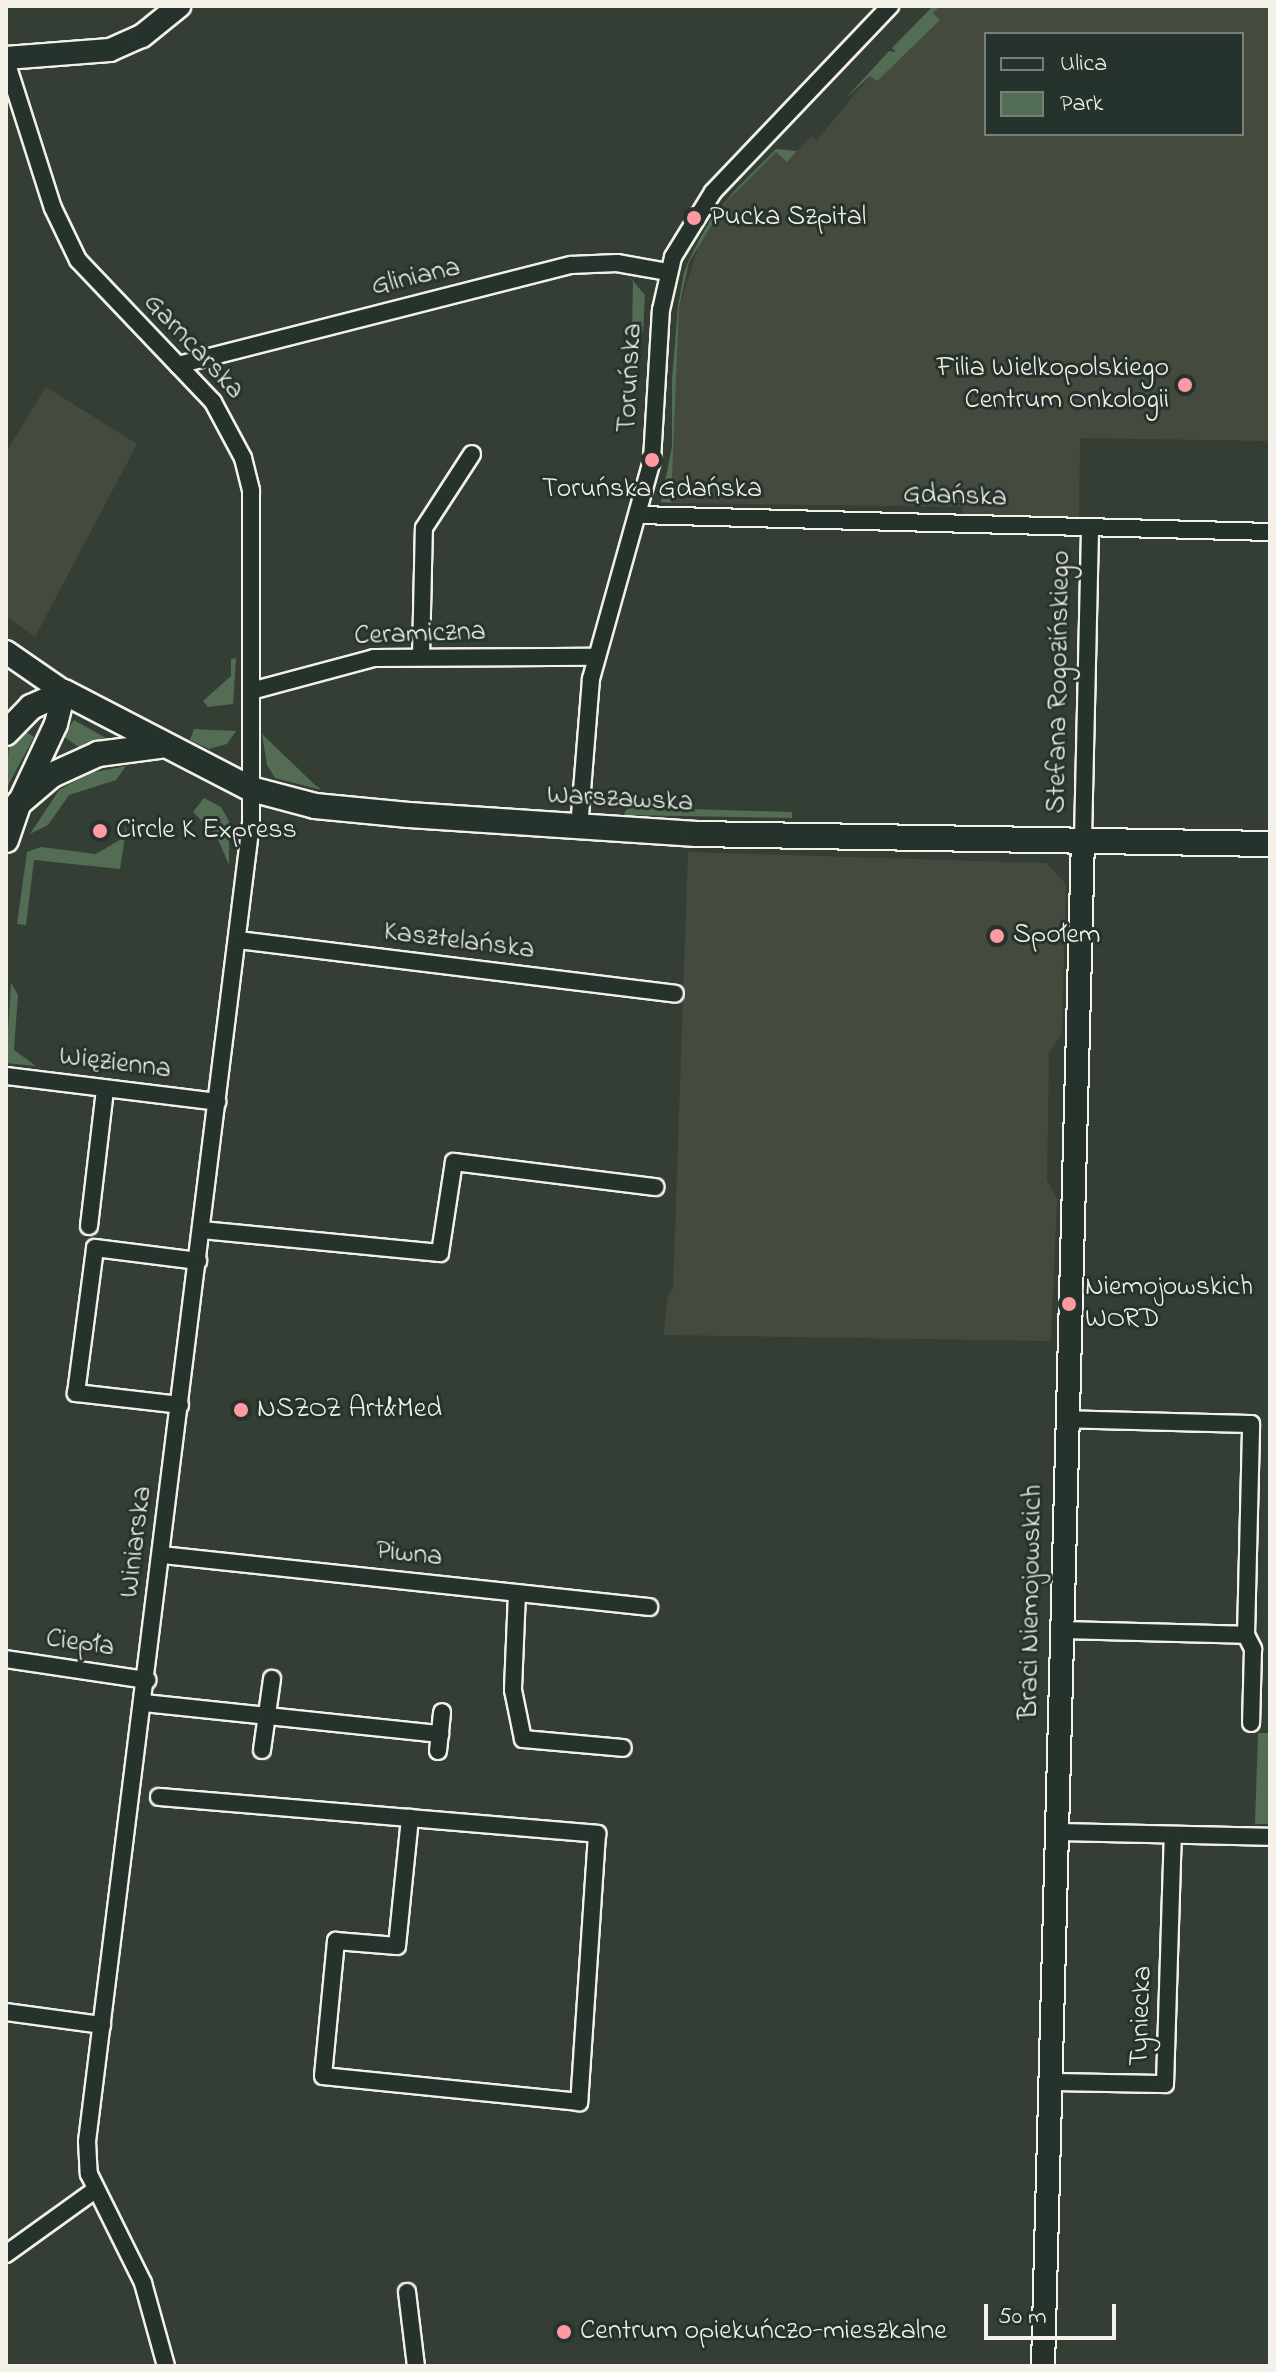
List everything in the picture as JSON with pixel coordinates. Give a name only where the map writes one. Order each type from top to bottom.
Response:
[{"type":"main road","name":"Warszawska","points":[[64,692],[160,746],[251,789],[327,807],[579,828],[1270,844]]},
{"type":"main road","points":[[6,733],[31,707],[64,692]]},
{"type":"main road","points":[[6,840],[19,803],[79,760],[118,749],[160,746]]},
{"type":"street","points":[[6,60],[110,50],[142,36],[179,6]]},
{"type":"street","name":"Toruńska","points":[[579,828],[595,657],[652,460],[661,310],[668,272],[681,241],[713,192],[890,6]]},
{"type":"street","name":"Garncarska","points":[[6,60],[53,208],[78,260],[178,365],[231,428],[251,491],[251,789]]},
{"type":"street","name":"Gliniana","points":[[178,365],[571,265],[617,263],[668,272]]},
{"type":"street","points":[[421,656],[424,528],[472,454]]},
{"type":"street","name":"Gdańska","points":[[638,515],[1270,532]]},
{"type":"street","name":"Stefana Rogozińskiego","points":[[1083,839],[1090,527]]},
{"type":"street","name":"Warszawska","points":[[6,652],[64,692]]},
{"type":"street","name":"Ceramiczna","points":[[251,691],[347,662],[421,656],[595,657]]},
{"type":"street","points":[[19,803],[56,724],[64,692]]},
{"type":"street","name":"Winiarska","points":[[166,2366],[143,2283],[95,2190],[87,2141],[238,940],[251,789]]},
{"type":"street","name":"Braci Niemojowskich","points":[[1043,2366],[1083,839]]},
{"type":"street","name":"Kasztelańska","points":[[238,940],[675,994]]},
{"type":"street","name":"Więzienna","points":[[6,1076],[217,1102]]},
{"type":"street","points":[[89,1226],[105,1089]]},
{"type":"street","points":[[202,1230],[440,1253],[454,1162],[655,1187]]},
{"type":"street","points":[[180,1405],[76,1393],[95,1248],[198,1261]]},
{"type":"street","points":[[1066,1419],[1270,1423]]},
{"type":"street","points":[[1251,1424],[1246,1635],[1253,1649],[1251,1723]]},
{"type":"street","name":"Piwna","points":[[162,1555],[649,1607]]},
{"type":"street","points":[[517,1593],[513,1690],[523,1739],[623,1748]]},
{"type":"street","points":[[1061,1630],[1246,1635]]},
{"type":"street","name":"Ciepła","points":[[6,1659],[147,1680]]},
{"type":"street","points":[[262,1750],[272,1679]]},
{"type":"street","points":[[144,1703],[267,1715],[439,1743],[442,1712]]},
{"type":"street","points":[[159,1797],[410,1818],[597,1834],[579,2102],[323,2076],[336,1941],[397,1946],[410,1818]]},
{"type":"street","points":[[1057,1832],[1270,1837]]},
{"type":"street","name":"Tyniecka","points":[[1050,2082],[1165,2084],[1173,1835]]},
{"type":"street","points":[[6,2012],[102,2025]]},
{"type":"street","points":[[6,2254],[95,2190]]},
{"type":"street","points":[[407,2292],[416,2366]]},
{"type":"shaded area","points":[[940,6],[1270,6],[1270,441],[1080,438],[1079,518],[963,516],[962,507],[671,503],[679,308],[700,241],[726,202],[776,152],[787,161],[812,136],[817,140],[871,75],[876,81],[939,19],[933,13]]},
{"type":"shaded area","points":[[46,387],[137,444],[35,637],[6,616],[6,452]]},
{"type":"shaded area","points":[[688,852],[1046,863],[1066,884],[1062,1033],[1049,1053],[1047,1180],[1057,1198],[1051,1341],[664,1335],[667,1298],[673,1289]]},
{"type":"green space","points":[[933,6],[940,6],[933,13],[940,20],[877,81],[870,76],[845,99],[889,51],[896,52],[892,48]]},
{"type":"green space","points":[[776,149],[797,151],[787,162],[776,152],[726,202],[689,262],[679,308],[671,503],[661,502],[672,446],[672,380],[678,306],[684,273],[688,262],[699,240],[711,219],[737,188]]},
{"type":"green space","points":[[627,274],[645,295],[643,333],[632,333],[633,282]]},
{"type":"green space","points":[[236,658],[233,704],[208,707],[203,701],[231,676],[231,659]]},
{"type":"green space","points":[[74,720],[111,741],[83,750],[63,736]]},
{"type":"green space","points":[[19,727],[34,737],[6,789],[9,746]]},
{"type":"green space","points":[[194,729],[236,731],[227,744],[209,749],[190,740]]},
{"type":"green space","points":[[262,734],[322,790],[275,778],[267,765]]},
{"type":"green space","points":[[126,766],[116,780],[69,795],[48,825],[30,834],[59,790],[90,773]]},
{"type":"green space","points":[[204,798],[221,807],[229,821],[229,865],[216,835],[193,812]]},
{"type":"green space","points":[[627,807],[792,812],[792,818],[624,815]]},
{"type":"green space","points":[[128,817],[120,869],[34,860],[26,925],[17,924],[27,852],[41,847],[96,854],[123,838]]},
{"type":"green space","points":[[11,983],[18,995],[14,1050],[36,1066],[6,1063]]},
{"type":"green space","points":[[1258,1733],[1270,1733],[1270,1824],[1255,1824]]},
{"type":"place","name":"Pucka Szpital","points":[[694,218]]},
{"type":"place","name":"Filia Wielkopolskiego Centrum Onkologii","points":[[1185,385]]},
{"type":"place","name":"Toruńska Gdańska","points":[[652,460]]},
{"type":"place","name":"Circle K Express","points":[[100,831]]},
{"type":"place","name":"Społem","points":[[997,936]]},
{"type":"place","name":"Niemojowskich WORD","points":[[1069,1304]]},
{"type":"place","name":"NSZOZ Art&Med","points":[[241,1410]]},
{"type":"place","name":"Centrum opiekuńczo-mieszkalne","points":[[564,2332]]}]
